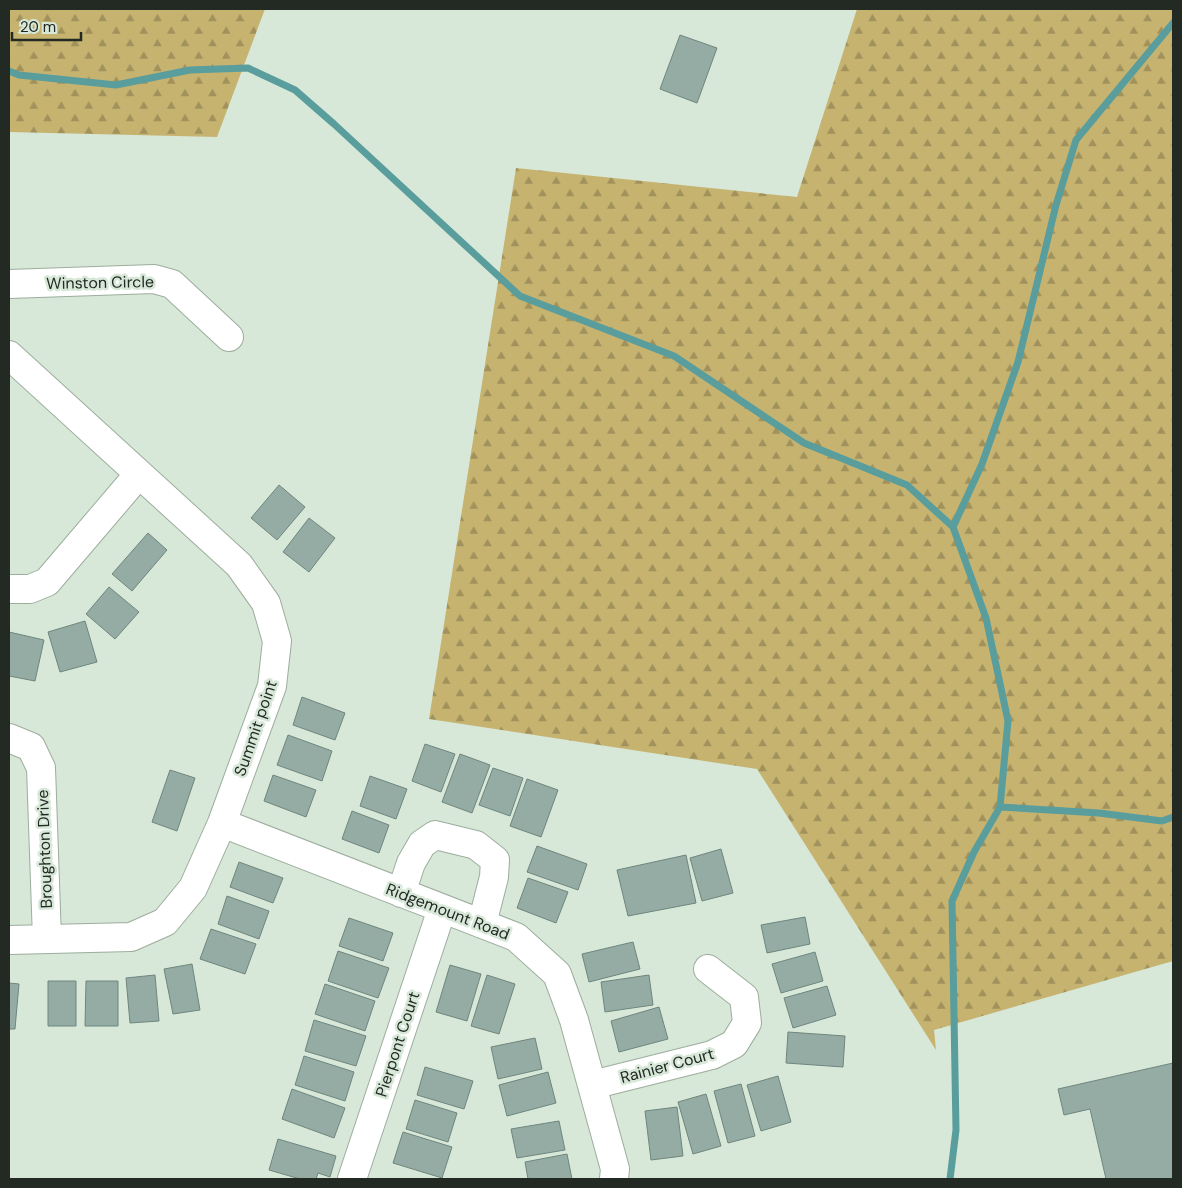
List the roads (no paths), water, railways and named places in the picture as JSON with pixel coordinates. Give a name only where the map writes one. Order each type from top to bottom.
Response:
[{"type":"street","name":"Winston Circle","points":[[9,284],[154,279],[172,284],[229,337]]},
{"type":"street","name":"Summit point","points":[[9,355],[239,565],[266,603],[277,641],[272,686],[222,823],[193,888],[165,922],[131,937],[47,939]]},
{"type":"street","points":[[9,589],[30,589],[47,582],[139,474]]},
{"type":"street","name":"Broughton Drive","points":[[9,738],[31,747],[41,768],[47,939]]},
{"type":"street","name":"Ridgemount Road","points":[[222,823],[516,937],[558,974],[574,1020],[617,1176]]},
{"type":"street","points":[[401,893],[411,863],[422,844],[435,835],[476,845],[495,860],[494,877],[482,924]]},
{"type":"street","name":"Pierpont Court","points":[[352,1179],[442,909]]},
{"type":"street","points":[[9,940],[47,939]]},
{"type":"street","name":"Rainier Court","points":[[592,1085],[712,1055],[734,1044],[747,1023],[744,997],[708,969]]},
{"type":"waterway","points":[[953,527],[982,464],[1018,362],[1056,205],[1076,140],[1173,23]]},
{"type":"waterway","points":[[9,71],[19,75],[116,85],[190,70],[248,68],[295,90],[520,296],[674,356],[804,443],[907,485],[953,527],[986,618],[1008,721],[1000,807],[974,852],[952,901],[956,1130],[950,1179]]},
{"type":"waterway","points":[[1000,807],[1099,813],[1162,821],[1173,817]]}]
